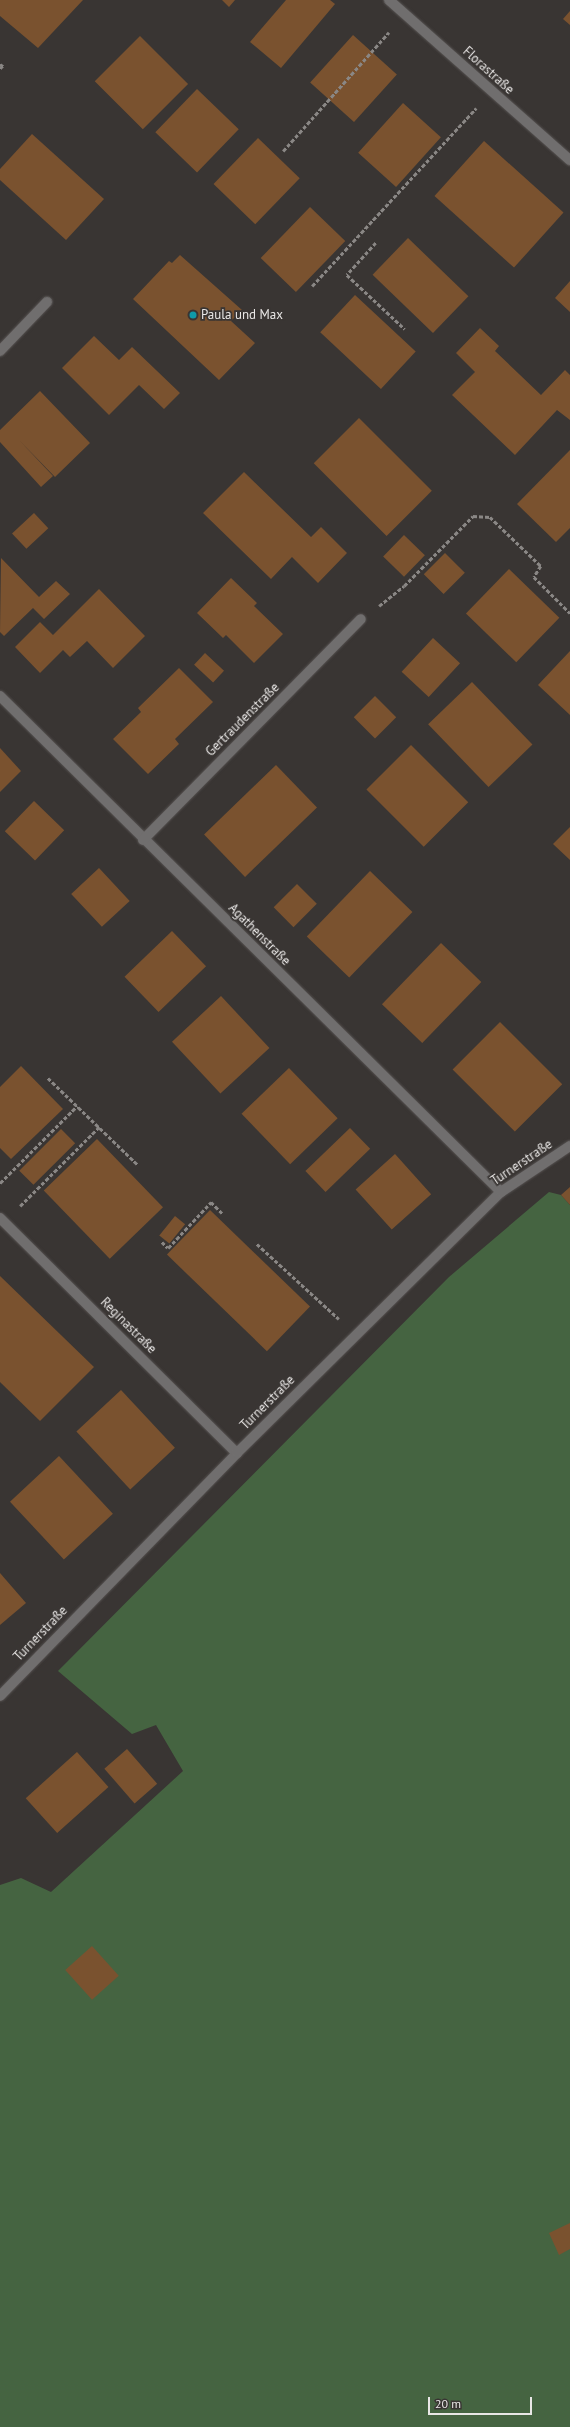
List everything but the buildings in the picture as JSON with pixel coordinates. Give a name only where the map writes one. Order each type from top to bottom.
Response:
[{"type":"street","name":"Florastraße","points":[[388,0],[570,160]]},
{"type":"street","points":[[0,351],[47,302]]},
{"type":"street","name":"Gertraudenstraße","points":[[143,840],[361,619]]},
{"type":"street","name":"Agathenstraße","points":[[0,696],[143,840],[501,1192]]},
{"type":"street","name":"Turnerstraße","points":[[0,1696],[237,1453],[501,1192],[570,1146]]},
{"type":"street","name":"Reginastraße","points":[[2,1220],[237,1453]]},
{"type":"path","points":[[283,151],[405,15]]},
{"type":"path","points":[[0,64],[2,66],[0,69]]},
{"type":"path","points":[[312,286],[491,91]]},
{"type":"path","points":[[376,243],[347,275],[405,329]]},
{"type":"path","points":[[361,619],[404,586],[473,516],[490,517],[541,566],[534,577],[570,613]]},
{"type":"path","points":[[48,1078],[138,1165]]},
{"type":"path","points":[[0,1183],[76,1106]]},
{"type":"path","points":[[2,1220],[99,1127]]},
{"type":"path","points":[[162,1242],[168,1248],[211,1202],[222,1213]]},
{"type":"path","points":[[257,1244],[356,1335]]},
{"type":"green space","points":[[549,1192],[561,1195],[570,1205],[570,2427],[0,2427],[0,1885],[21,1878],[51,1892],[183,1771],[156,1725],[132,1734],[58,1671],[449,1277]]},
{"type":"place","name":"Paula und Max","points":[[193,315]]}]
